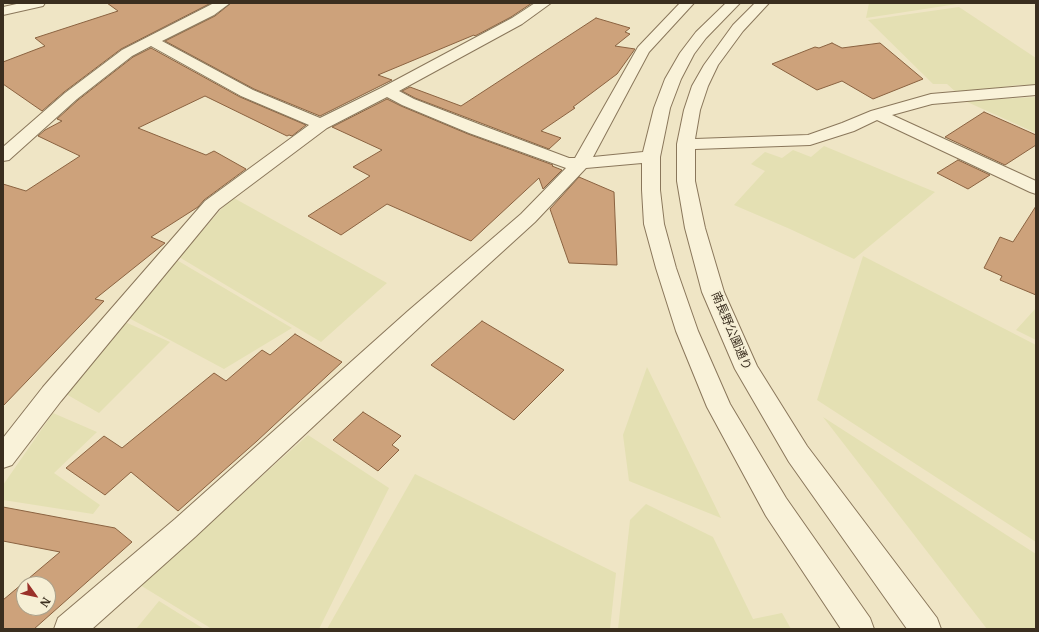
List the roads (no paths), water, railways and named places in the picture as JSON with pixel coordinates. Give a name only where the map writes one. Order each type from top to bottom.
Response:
[{"type":"street","points":[[3,11],[38,3]]},
{"type":"street","points":[[3,156],[71,96],[127,53],[209,12],[223,3]]},
{"type":"street","points":[[3,457],[52,394],[212,205],[321,124],[388,91],[518,21],[544,3]]},
{"type":"street","points":[[733,3],[701,35],[687,53],[673,79],[662,108],[651,157],[651,190],[654,224],[666,268],[687,331],[720,407],[776,507],[859,629]]},
{"type":"street","name":"南長野公園通り","points":[[762,3],[738,28],[710,65],[700,86],[692,110],[686,144],[686,181],[695,228],[713,292],[747,369],[798,454],[926,629]]},
{"type":"street","points":[[69,629],[185,528],[410,322],[528,218],[581,163],[643,50],[678,5]]},
{"type":"street","points":[[152,41],[247,93],[321,124]]},
{"type":"street","points":[[686,144],[810,140],[848,127],[877,114],[930,99],[1036,90]]},
{"type":"street","points":[[388,91],[408,102],[475,129],[567,163],[651,157]]},
{"type":"street","points":[[877,114],[1036,188]]}]
